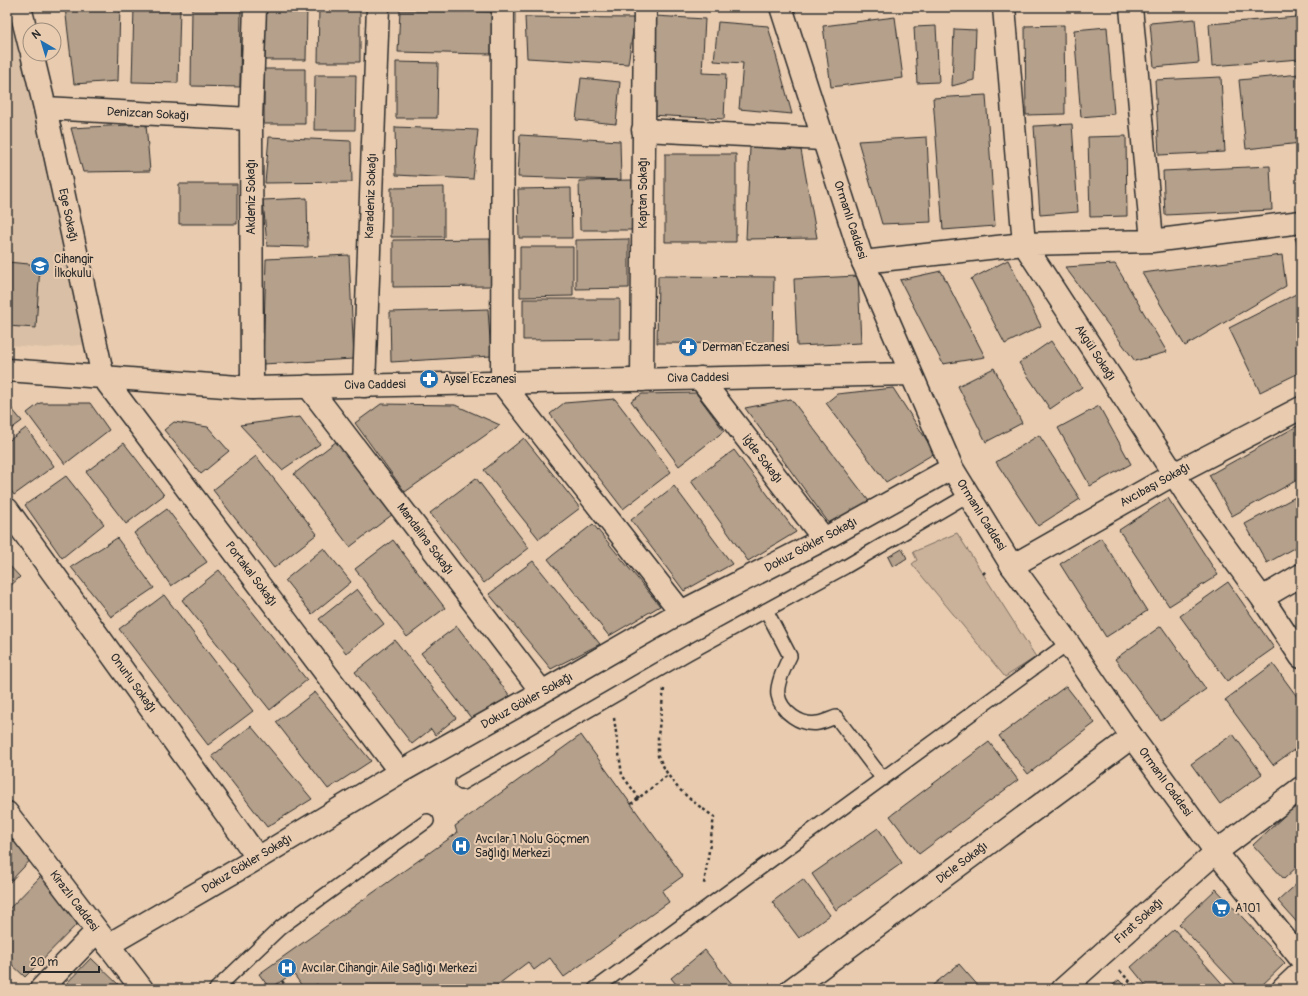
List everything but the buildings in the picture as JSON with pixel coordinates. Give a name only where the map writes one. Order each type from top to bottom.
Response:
[{"type":"street","points":[[20,7],[24,22]]},
{"type":"street","name":"Akdeniz Sokağı","points":[[252,388],[251,119],[255,7]]},
{"type":"street","name":"Karadeniz Sokağı","points":[[364,386],[378,7]]},
{"type":"street","points":[[503,7],[502,383],[681,612]]},
{"type":"street","name":"Kaptan Sokağı","points":[[642,380],[645,7]]},
{"type":"street","name":"Ormanlı Caddesi","points":[[781,7],[863,262],[952,468],[1012,566],[1068,643],[1132,737],[1216,852],[1301,959]]},
{"type":"street","name":"Akgül Sokağı","points":[[1004,7],[1024,244],[1192,502],[1262,598],[1301,657]]},
{"type":"street","points":[[1131,7],[1152,241]]},
{"type":"street","name":"Ege Sokağı","points":[[34,62],[103,377]]},
{"type":"street","name":"Denizcan Sokağı","points":[[45,108],[251,119]]},
{"type":"street","points":[[643,130],[824,139]]},
{"type":"street","points":[[863,262],[1024,244],[1152,241],[1301,222]]},
{"type":"street","name":"Civa Caddesi","points":[[7,370],[252,388],[911,374]]},
{"type":"street","name":"Portakal Sokağı","points":[[103,377],[400,772]]},
{"type":"street","name":"İğde Sokağı","points":[[700,378],[824,539]]},
{"type":"street","name":"Mandalina Sokağı","points":[[308,386],[542,692]]},
{"type":"street","name":"Avcıbaşı Sokağı","points":[[1012,566],[1174,474],[1301,408]]},
{"type":"street","name":"Dokuz Gökler Sokağı","points":[[41,989],[103,938],[258,858],[400,772],[681,612],[824,539],[952,468]]},
{"type":"street","name":"Onurlu Sokağı","points":[[7,509],[258,858]]},
{"type":"street","points":[[1262,598],[1301,575]]},
{"type":"street","name":"Dicle Sokağı","points":[[792,989],[1132,737]]},
{"type":"street","name":"Fırat Sokağı","points":[[1063,989],[1216,852],[1301,788]]},
{"type":"street","name":"Kirazlı Caddesi","points":[[7,813],[142,989]]},
{"type":"street","points":[[1283,989],[1301,972]]},
{"type":"lane","points":[[462,783],[672,662],[845,567],[968,495]]},
{"type":"lane","points":[[766,610],[790,656],[781,675],[778,694],[782,704],[791,715],[805,723],[818,723],[836,717],[883,779]]},
{"type":"lane","points":[[594,989],[1068,643]]},
{"type":"lane","points":[[216,989],[281,927],[427,821]]},
{"type":"path","points":[[672,662],[664,684],[658,736],[658,756],[668,775],[678,788],[714,817],[700,912]]},
{"type":"path","points":[[611,697],[622,775],[639,798]]},
{"type":"path","points":[[631,804],[668,775]]},
{"type":"path","points":[[282,981],[288,989]]},
{"type":"shaded area","name":"Cihangir İlkokulu","points":[[7,7],[13,7],[22,46],[22,62],[26,62],[91,344],[46,348],[7,345]]},
{"type":"shaded area","points":[[957,533],[1036,657],[1005,677],[912,564],[917,560],[913,552]]},
{"type":"place","name":"Cihangir İlkokulu","points":[[40,266]]},
{"type":"place","name":"Derman Eczanesi","points":[[688,347]]},
{"type":"place","name":"Aysel Eczanesi","points":[[429,379]]},
{"type":"place","name":"Avcılar 1 Nolu Göçmen Sağlığı Merkezi","points":[[461,846]]},
{"type":"place","name":"A101","points":[[1221,908]]},
{"type":"place","name":"Avcılar Cihangir Aile Sağlığı Merkezi","points":[[287,968]]}]
